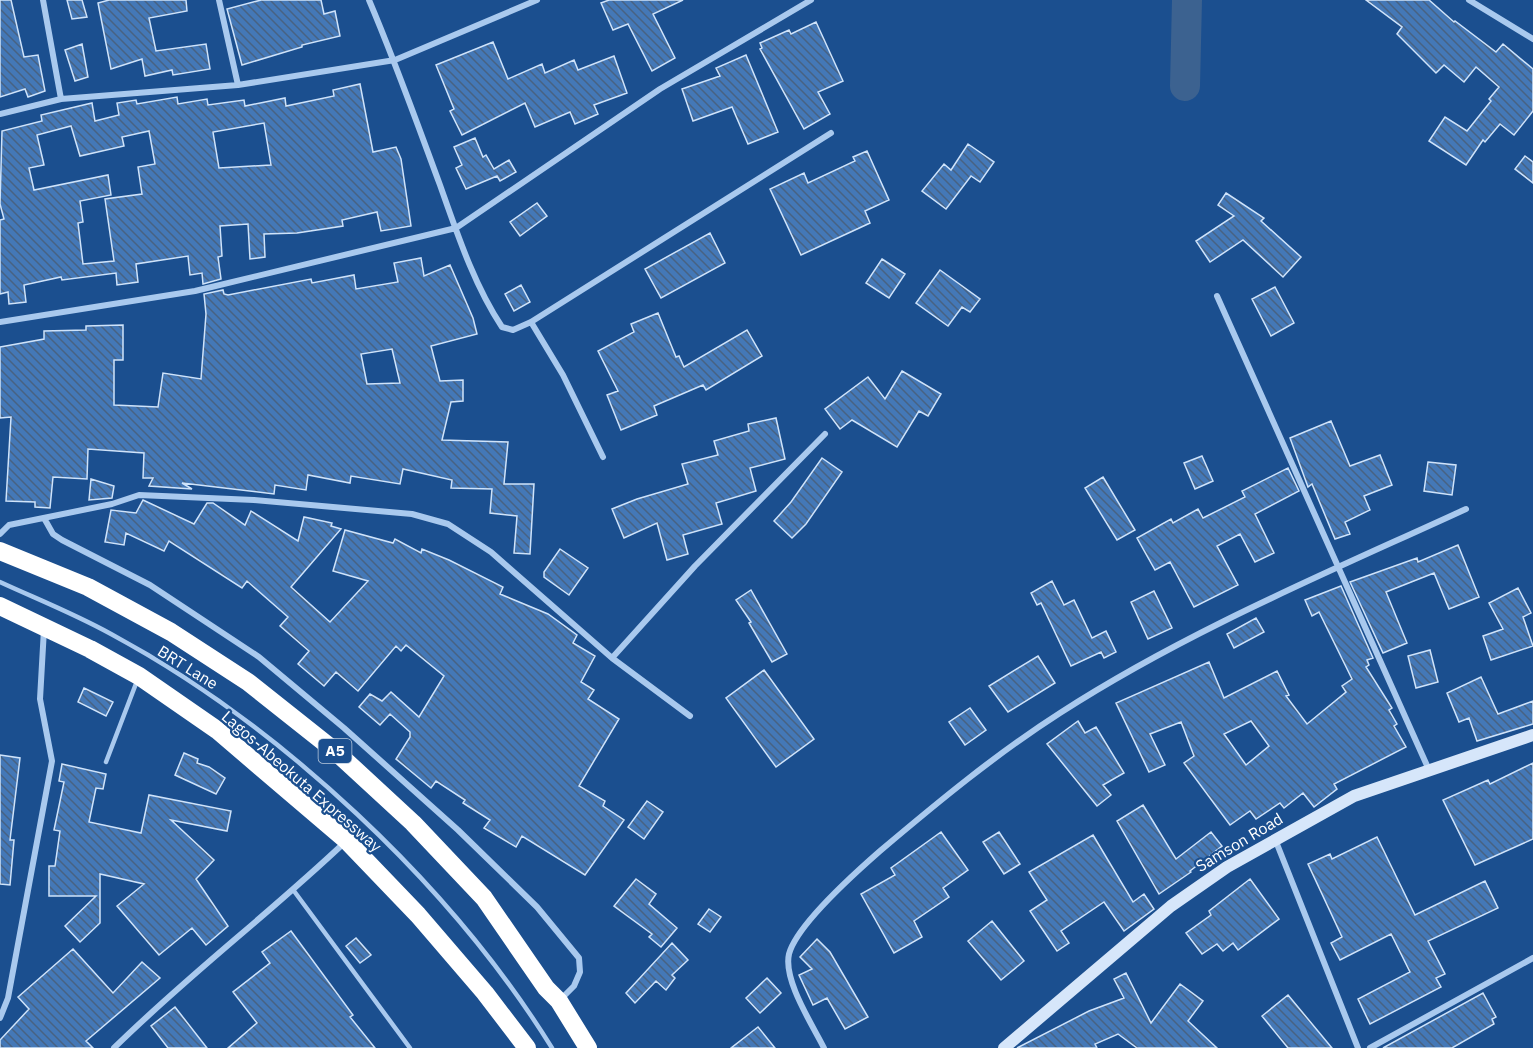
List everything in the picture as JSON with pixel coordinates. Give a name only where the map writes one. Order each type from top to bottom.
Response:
[{"type":"highway","name":"A5","points":[[0,551],[88,587],[171,632],[248,682],[335,751],[413,823],[484,898],[546,988],[559,1001],[588,1048]]},
{"type":"highway","name":"Lagos-Abeokuta Expressway","points":[[0,606],[44,626],[139,676],[217,730],[347,841],[470,976],[516,1030],[527,1048]]},
{"type":"street","points":[[43,0],[61,99]]},
{"type":"street","points":[[219,0],[238,86]]},
{"type":"street","points":[[369,0],[395,60],[456,228],[490,309],[502,327],[513,330],[531,322],[831,133]]},
{"type":"street","points":[[0,114],[61,99],[238,86],[395,60],[537,0]]},
{"type":"street","points":[[0,322],[195,291],[456,228],[660,89],[811,0]]},
{"type":"street","points":[[1469,0],[1533,39]]},
{"type":"street","points":[[1217,296],[1430,771]]},
{"type":"street","points":[[531,322],[563,375],[603,457]]},
{"type":"street","points":[[612,658],[695,566],[825,434]]},
{"type":"street","points":[[0,534],[9,525],[111,504],[139,495],[254,500],[412,514],[448,524],[491,552],[612,658],[690,716]]},
{"type":"street","points":[[824,1048],[787,972],[789,954],[795,940],[846,880],[955,787],[1060,713],[1142,665],[1228,620],[1466,509]]},
{"type":"street","points":[[44,518],[49,528],[62,540],[150,585],[259,657],[370,751],[501,871],[537,907],[579,958],[580,972],[574,986],[559,1001]]},
{"type":"street","points":[[0,1018],[8,998],[52,761],[40,699],[44,626]]},
{"type":"street","name":"Samson Road","points":[[1004,1048],[1171,906],[1227,867],[1275,838],[1354,796],[1533,735]]},
{"type":"street","points":[[1275,838],[1358,1048]]},
{"type":"street","points":[[114,1048],[156,1006],[294,891],[347,841]]},
{"type":"street","points":[[1370,1048],[1533,958]]},
{"type":"lane","name":"BRT Lane","points":[[0,582],[110,633],[184,677],[241,716],[315,778],[368,826],[442,901],[486,950],[552,1048]]},
{"type":"lane","points":[[106,762],[139,676]]},
{"type":"lane","points":[[294,891],[410,1048]]},
{"type":"building","points":[[0,0],[11,0],[24,57],[38,55],[45,91],[28,97],[25,89],[0,97]]},
{"type":"building","points":[[67,0],[82,0],[87,17],[72,19]]},
{"type":"building","points":[[109,0],[186,0],[187,11],[149,18],[156,51],[206,44],[210,69],[173,75],[172,70],[145,76],[142,59],[111,69],[98,3]]},
{"type":"building","points":[[261,0],[321,0],[324,14],[335,11],[340,36],[302,45],[302,47],[242,65],[227,9]]},
{"type":"building","points":[[609,0],[683,0],[653,14],[675,58],[652,71],[628,24],[613,30],[601,3]]},
{"type":"building","points":[[1366,0],[1429,0],[1454,22],[1496,52],[1503,44],[1533,69],[1533,111],[1514,135],[1500,124],[1485,142],[1483,140],[1466,165],[1429,141],[1445,117],[1467,131],[1499,87],[1476,67],[1464,82],[1444,65],[1436,73],[1397,34],[1402,27]]},
{"type":"building","points":[[816,22],[843,81],[818,92],[830,114],[804,129],[760,49],[762,48],[760,43],[789,30],[791,34]]},
{"type":"building","points":[[493,42],[508,79],[542,64],[545,73],[574,60],[578,70],[614,56],[627,93],[594,105],[598,114],[575,124],[570,112],[535,127],[525,103],[462,135],[450,111],[454,109],[436,65]]},
{"type":"building","points":[[82,44],[88,77],[75,81],[65,50]]},
{"type":"building","points":[[746,55],[778,132],[748,144],[732,107],[693,121],[682,89],[720,76],[716,68]]},
{"type":"building","points":[[360,84],[373,152],[396,147],[401,159],[411,226],[381,231],[377,212],[342,220],[343,226],[297,233],[264,234],[265,257],[250,259],[248,224],[220,226],[222,256],[218,257],[221,279],[203,284],[202,273],[190,275],[188,256],[136,264],[138,282],[117,285],[116,273],[62,280],[61,277],[24,285],[26,302],[9,304],[8,292],[0,294],[0,220],[4,219],[0,204],[2,131],[42,121],[41,115],[92,103],[95,121],[119,115],[117,103],[136,100],[137,104],[177,97],[178,104],[207,99],[208,105],[244,100],[245,106],[285,98],[286,106],[334,96],[333,90]],"holes":[[[264,123],[271,165],[219,168],[213,132]],[[71,126],[80,156],[124,146],[122,137],[149,131],[155,164],[138,167],[142,194],[105,199],[114,261],[83,264],[78,223],[83,222],[80,201],[111,195],[108,175],[34,190],[29,168],[44,165],[37,135]]]},
{"type":"building","points":[[475,138],[483,157],[486,155],[494,169],[509,160],[516,172],[500,181],[497,176],[466,189],[456,168],[462,165],[454,147]]},
{"type":"building","points":[[968,144],[994,162],[980,182],[971,176],[946,209],[922,191],[944,164],[951,170]]},
{"type":"building","points":[[867,151],[889,200],[865,211],[870,223],[801,255],[770,189],[804,173],[808,183],[855,161],[853,157]]},
{"type":"building","points":[[1525,156],[1533,162],[1533,183],[1515,169]]},
{"type":"building","points":[[1226,193],[1264,218],[1261,221],[1301,257],[1283,277],[1243,240],[1210,262],[1196,241],[1234,216],[1218,205]]},
{"type":"building","points":[[537,203],[547,216],[520,236],[510,222]]},
{"type":"building","points":[[710,233],[725,263],[661,298],[645,269]]},
{"type":"building","points":[[421,258],[424,276],[450,265],[473,318],[477,334],[431,346],[440,381],[463,380],[463,401],[451,402],[442,440],[508,442],[504,484],[534,484],[530,554],[514,553],[517,516],[490,513],[492,489],[451,488],[452,480],[403,469],[400,484],[351,476],[350,483],[308,475],[306,490],[275,485],[274,494],[182,483],[192,489],[149,486],[153,478],[143,478],[144,453],[88,449],[87,479],[53,477],[50,508],[35,507],[35,502],[6,501],[11,417],[0,418],[0,347],[44,339],[44,331],[86,330],[86,326],[123,325],[123,360],[114,360],[114,405],[158,407],[163,373],[201,379],[206,314],[204,294],[223,290],[224,294],[228,295],[311,279],[312,283],[354,275],[356,289],[398,282],[394,263]],"holes":[[[392,349],[400,383],[367,384],[361,354]]]},
{"type":"building","points":[[882,259],[905,274],[889,298],[866,283]]},
{"type":"building","points":[[940,270],[980,299],[970,312],[962,307],[948,326],[916,303]]},
{"type":"building","points":[[521,285],[530,302],[514,311],[505,294]]},
{"type":"building","points":[[1275,287],[1294,323],[1271,336],[1252,299]]},
{"type":"building","points":[[658,313],[676,357],[679,356],[684,367],[747,330],[762,356],[706,390],[703,385],[654,406],[657,415],[621,430],[607,395],[618,391],[598,351],[634,332],[631,324]]},
{"type":"building","points":[[902,371],[941,394],[928,416],[919,411],[897,447],[852,420],[840,429],[825,409],[868,377],[885,399]]},
{"type":"building","points":[[776,418],[785,459],[750,468],[756,491],[716,503],[722,524],[683,535],[688,554],[667,560],[657,523],[624,538],[612,509],[688,484],[682,464],[718,455],[714,441],[749,431],[748,424]]},
{"type":"building","points":[[1331,421],[1350,466],[1380,455],[1392,485],[1364,496],[1370,510],[1345,522],[1350,534],[1335,539],[1312,484],[1308,487],[1290,438]]},
{"type":"building","points":[[1202,456],[1213,481],[1195,489],[1184,463]]},
{"type":"building","points":[[822,458],[842,472],[806,524],[792,538],[774,521],[791,502]]},
{"type":"building","points":[[1428,462],[1456,465],[1452,495],[1424,491]]},
{"type":"building","points":[[1288,468],[1299,491],[1255,514],[1274,553],[1255,562],[1240,534],[1217,546],[1238,585],[1194,607],[1170,562],[1155,570],[1137,538],[1171,519],[1173,523],[1198,509],[1203,518],[1245,497],[1242,491]]},
{"type":"building","points":[[1103,477],[1135,530],[1117,540],[1085,488]]},
{"type":"building","points":[[91,479],[114,486],[112,498],[89,500]]},
{"type":"building","points":[[143,500],[194,524],[207,503],[213,503],[245,525],[251,511],[298,541],[304,517],[332,523],[331,526],[341,529],[291,587],[330,622],[368,581],[333,571],[345,530],[393,543],[395,539],[421,553],[422,549],[449,560],[503,587],[500,594],[548,614],[577,635],[573,643],[595,656],[581,682],[594,690],[588,699],[619,719],[579,786],[605,801],[603,806],[624,820],[585,875],[522,836],[516,847],[484,828],[490,820],[463,803],[465,800],[436,781],[431,788],[396,759],[410,737],[410,732],[390,714],[380,725],[359,707],[370,694],[382,701],[391,692],[419,717],[444,676],[406,645],[401,651],[396,646],[358,691],[336,672],[324,686],[298,664],[309,651],[280,626],[288,617],[247,581],[242,588],[169,541],[164,551],[126,533],[124,545],[105,542],[111,510],[136,513]]},
{"type":"building","points":[[1458,545],[1479,597],[1449,609],[1434,573],[1386,592],[1407,643],[1383,653],[1350,582],[1417,558],[1418,562]]},
{"type":"building","points":[[560,549],[588,568],[569,595],[544,577],[544,572]]},
{"type":"building","points":[[1052,581],[1064,605],[1074,600],[1092,638],[1106,631],[1116,652],[1104,658],[1101,652],[1071,666],[1041,603],[1037,605],[1031,593]]},
{"type":"building","points":[[1341,586],[1373,658],[1367,660],[1369,665],[1366,667],[1392,708],[1389,710],[1397,724],[1394,726],[1406,747],[1334,784],[1337,789],[1314,807],[1303,793],[1284,808],[1280,803],[1256,819],[1250,811],[1230,825],[1184,763],[1194,756],[1181,722],[1150,734],[1165,765],[1149,772],[1116,703],[1209,662],[1224,698],[1277,671],[1289,695],[1286,696],[1307,724],[1346,692],[1342,686],[1352,679],[1319,612],[1312,616],[1305,600]],"holes":[[[1251,721],[1269,746],[1246,765],[1224,734]]]},
{"type":"building","points":[[1518,588],[1531,613],[1523,617],[1533,646],[1491,660],[1483,636],[1503,629],[1489,603]]},
{"type":"building","points":[[751,590],[787,654],[772,662],[749,623],[751,622],[736,600]]},
{"type":"building","points":[[1154,591],[1172,628],[1148,639],[1131,602]]},
{"type":"building","points":[[1256,618],[1264,632],[1234,648],[1227,634]]},
{"type":"building","points":[[1430,650],[1438,682],[1416,688],[1408,656]]},
{"type":"building","points":[[1038,656],[1055,683],[1008,712],[989,686]]},
{"type":"building","points":[[764,670],[814,739],[776,767],[726,698]]},
{"type":"building","points":[[1481,677],[1498,714],[1533,701],[1533,724],[1477,741],[1469,718],[1459,722],[1447,693]]},
{"type":"building","points":[[84,688],[113,702],[106,716],[78,702]]},
{"type":"building","points":[[970,708],[986,730],[965,745],[949,722]]},
{"type":"building","points":[[1078,721],[1085,733],[1096,727],[1124,773],[1103,785],[1111,795],[1097,806],[1047,744]]},
{"type":"building","points":[[184,753],[198,759],[197,763],[209,767],[225,778],[216,794],[175,775]]},
{"type":"building","points":[[0,755],[20,758],[10,840],[14,840],[10,885],[0,884]]},
{"type":"building","points":[[1533,763],[1533,839],[1475,865],[1443,800],[1488,780],[1490,784]]},
{"type":"building","points":[[62,764],[106,774],[103,789],[96,788],[89,822],[141,833],[149,795],[231,811],[227,831],[171,820],[214,860],[196,879],[228,926],[206,945],[192,928],[159,955],[117,906],[144,884],[100,874],[100,923],[80,942],[65,926],[96,896],[49,896],[49,866],[55,866],[60,831],[54,830],[64,782],[59,781]]},
{"type":"building","points":[[647,801],[663,812],[644,839],[628,827]]},
{"type":"building","points":[[1143,805],[1176,859],[1211,832],[1222,846],[1191,872],[1159,894],[1117,821]]},
{"type":"building","points":[[941,832],[968,870],[943,888],[949,897],[914,921],[922,937],[894,953],[861,894],[895,875],[891,868]]},
{"type":"building","points":[[999,832],[1020,864],[1004,874],[983,842]]},
{"type":"building","points":[[1093,835],[1133,902],[1144,894],[1154,909],[1124,931],[1104,902],[1061,931],[1069,943],[1057,951],[1030,911],[1047,900],[1029,872]]},
{"type":"building","points":[[1377,837],[1415,915],[1485,881],[1498,908],[1428,941],[1445,974],[1436,978],[1441,987],[1370,1024],[1358,999],[1410,972],[1391,934],[1340,960],[1331,943],[1342,937],[1308,864],[1330,854],[1332,859]]},
{"type":"building","points":[[636,879],[656,894],[649,904],[677,928],[661,947],[649,937],[652,934],[614,906]]},
{"type":"building","points":[[1250,879],[1279,919],[1238,950],[1233,943],[1223,951],[1217,944],[1202,954],[1186,933],[1211,915],[1209,911]]},
{"type":"building","points":[[709,909],[721,917],[710,932],[698,924]]},
{"type":"building","points":[[992,921],[1024,961],[1001,980],[968,941]]},
{"type":"building","points":[[291,931],[353,1015],[350,1017],[375,1048],[228,1048],[257,1023],[233,992],[270,963],[262,952]]},
{"type":"building","points":[[356,938],[371,955],[360,963],[346,946]]},
{"type":"building","points":[[817,939],[830,952],[868,1017],[845,1029],[827,998],[813,1005],[799,975],[812,969],[800,957]]},
{"type":"building","points":[[672,943],[688,960],[672,975],[675,978],[666,990],[656,981],[635,1003],[626,993]]},
{"type":"building","points":[[73,949],[113,993],[142,962],[160,978],[86,1041],[93,1048],[0,1048],[0,1040],[29,1009],[18,997]]},
{"type":"building","points":[[1126,973],[1151,1023],[1180,984],[1203,1001],[1188,1021],[1217,1048],[1137,1048],[1118,1034],[1095,1044],[1097,1048],[1017,1048],[1089,1011],[1124,998],[1114,979]]},
{"type":"building","points":[[767,978],[781,993],[760,1013],[746,998]]},
{"type":"building","points":[[1483,993],[1496,1017],[1492,1019],[1494,1024],[1452,1048],[1383,1048]]},
{"type":"building","points":[[1288,995],[1332,1048],[1288,1048],[1262,1016]]},
{"type":"building","points":[[175,1007],[207,1048],[168,1048],[151,1026]]},
{"type":"building","points":[[758,1027],[775,1048],[731,1048]]},
{"type":"waterway","points":[[1185,86],[1187,0]]}]
